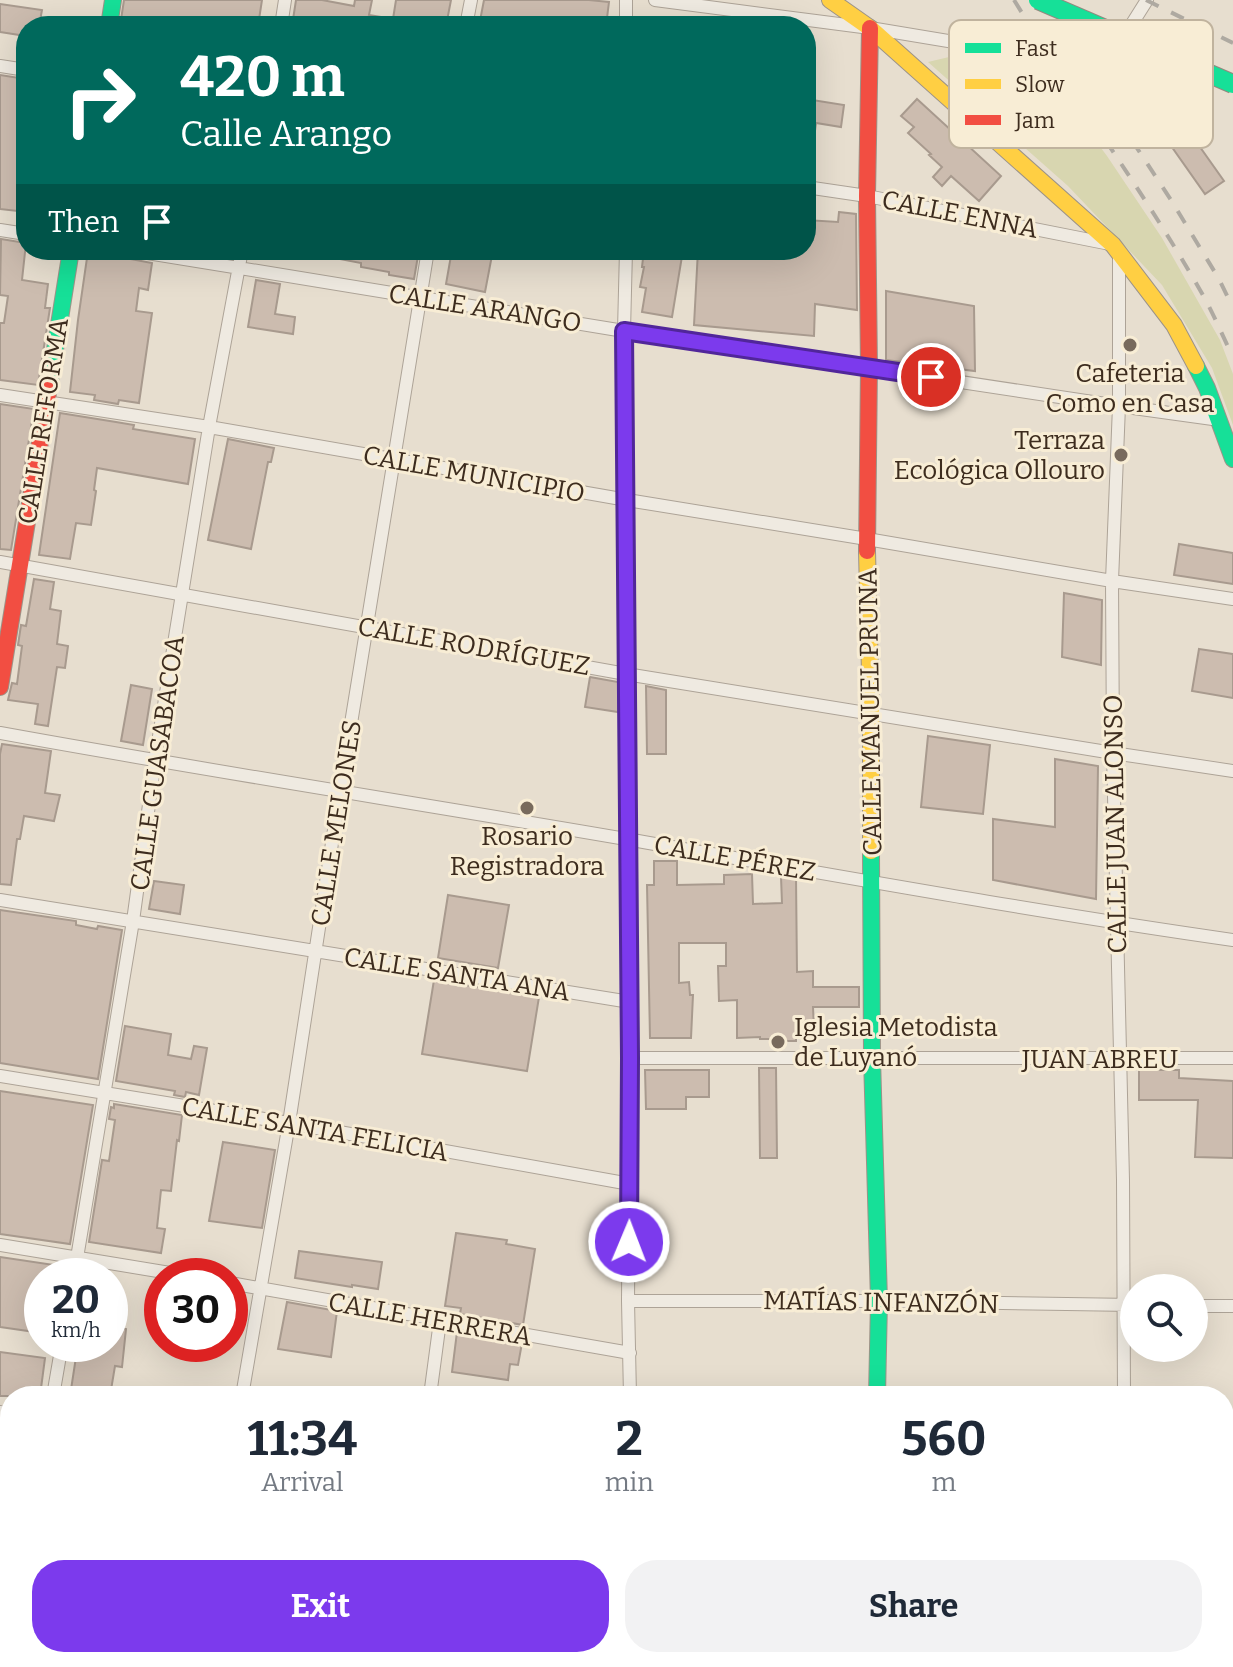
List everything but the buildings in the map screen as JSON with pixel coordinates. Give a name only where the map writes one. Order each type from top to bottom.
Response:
[{"type":"street","points":[[655,0],[778,16]]},
{"type":"street","points":[[830,0],[870,28],[949,99]]},
{"type":"street","points":[[1038,0],[1084,20]]},
{"type":"street","points":[[1134,20],[1147,0]]},
{"type":"street","points":[[816,21],[949,41]]},
{"type":"street","name":"CALLE MANUEL PRUNA","points":[[870,28],[867,539],[873,883],[872,1058],[879,1301],[877,1386]]},
{"type":"street","points":[[1213,75],[1233,84]]},
{"type":"street","points":[[1004,148],[1116,248],[1174,325],[1207,388],[1233,459]]},
{"type":"street","name":"CALLE ENNA","points":[[816,188],[867,196],[1116,248]]},
{"type":"street","name":"CALLE JUAN ALONSO","points":[[1116,248],[1119,406],[1112,581],[1113,753],[1128,1274]]},
{"type":"street","name":"CALLE REFORMA","points":[[0,687],[69,260]]},
{"type":"street","name":"CALLE ARANGO","points":[[194,260],[624,331],[1220,420]]},
{"type":"street","name":"CALLE GUASABACOA","points":[[78,1258],[182,593],[240,260]]},
{"type":"street","name":"CALLE MELONES","points":[[244,1386],[289,1123],[426,260]]},
{"type":"street","points":[[626,260],[630,1386]]},
{"type":"street","name":"CALLE MUNICIPIO","points":[[0,395],[209,427],[627,500],[1233,599]]},
{"type":"street","name":"CALLE RODRÍGUEZ","points":[[0,562],[626,674],[1233,771]]},
{"type":"street","name":"CALLE PÉREZ","points":[[0,733],[873,883],[1233,940]]},
{"type":"street","name":"CALLE SANTA ANA","points":[[0,900],[630,1002]]},
{"type":"street","name":"JUAN ABREU","points":[[630,1058],[1233,1058]]},
{"type":"street","name":"CALLE SANTA FELICIA","points":[[0,1076],[289,1123],[630,1184]]},
{"type":"street","points":[[0,1245],[78,1258]]},
{"type":"street","name":"CALLE HERRERA","points":[[248,1286],[630,1353]]},
{"type":"street","name":"MATÍAS INFANZÓN","points":[[628,1301],[1120,1305]]},
{"type":"street","points":[[1208,1306],[1233,1306]]},
{"type":"street","points":[[431,1386],[440,1321]]},
{"type":"street","points":[[55,1386],[59,1362]]},
{"type":"street","name":"CALLE JUAN ALONSO","points":[[1125,1386],[1126,1362]]},
{"type":"shaded area","points":[[949,57],[949,81],[928,62]]},
{"type":"shaded area","points":[[1025,148],[1101,148],[1162,238],[1220,340],[1233,374],[1233,425],[1212,368],[1162,285],[1068,186]]},
{"type":"railway","points":[[1014,0],[1027,20]]},
{"type":"railway","points":[[1040,0],[1053,20]]},
{"type":"railway","points":[[1146,0],[1186,20]]},
{"type":"railway","points":[[1213,33],[1233,43]]},
{"type":"railway","points":[[1110,148],[1205,298],[1233,357]]},
{"type":"railway","points":[[1137,148],[1219,279],[1233,308]]},
{"type":"traffic: fast","points":[[111,16],[113,0]]},
{"type":"traffic: fast","points":[[1038,0],[1084,20]]},
{"type":"traffic: fast","points":[[1213,75],[1233,84]]},
{"type":"traffic: fast","points":[[49,387],[69,260]]},
{"type":"traffic: fast","points":[[1196,366],[1233,459]]},
{"type":"traffic: fast","points":[[871,851],[872,1058],[879,1301],[877,1386]]},
{"type":"traffic: slow","points":[[830,0],[870,28],[949,99]]},
{"type":"traffic: slow","points":[[1004,148],[1113,245],[1174,325],[1196,366]]},
{"type":"traffic: slow","points":[[867,551],[871,851]]},
{"type":"traffic: jam","points":[[867,551],[870,28]]},
{"type":"traffic: jam","points":[[0,687],[49,387]]},
{"type":"place","name":"Cafeteria Como en Casa","points":[[1130,345]]},
{"type":"place","name":"Terraza Ecológica Ollouro","points":[[1121,455]]},
{"type":"place","name":"Rosario Registradora","points":[[527,808]]},
{"type":"place","name":"Iglesia Metodista de Luyanó","points":[[778,1042]]},
{"type":"route","points":[[629,1242],[624,331],[931,377]]}]
